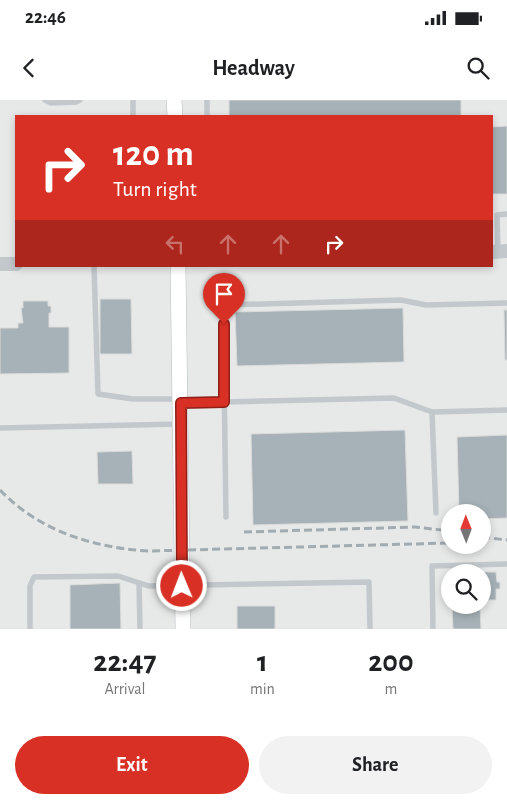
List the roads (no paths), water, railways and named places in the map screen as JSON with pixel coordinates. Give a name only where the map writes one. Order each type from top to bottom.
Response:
[{"type":"main road","points":[[174,100],[175,115]]},
{"type":"main road","points":[[178,267],[183,629]]},
{"type":"street","points":[[0,264],[15,264]]},
{"type":"lane","points":[[45,100],[51,103],[76,102],[80,100]]},
{"type":"lane","points":[[132,100],[133,115]]},
{"type":"lane","points":[[207,100],[207,115]]},
{"type":"lane","points":[[499,252],[497,215],[507,214]]},
{"type":"lane","points":[[94,267],[98,394],[133,399],[224,402],[394,398],[432,412],[507,410]]},
{"type":"lane","points":[[226,517],[223,305],[401,300],[426,304],[507,303]]},
{"type":"lane","points":[[432,412],[436,513]]},
{"type":"lane","points":[[0,428],[181,424]]},
{"type":"lane","points":[[433,629],[432,566],[507,564]]},
{"type":"lane","points":[[30,629],[30,586],[34,578],[118,576],[149,586],[370,582],[370,629]]},
{"type":"lane","points":[[139,583],[140,629]]},
{"type":"railway","points":[[0,490],[15,504],[50,527],[88,541],[128,549],[149,551],[441,543]]},
{"type":"railway","points":[[244,532],[415,527],[441,530]]},
{"type":"railway","points":[[491,538],[507,540]]}]
